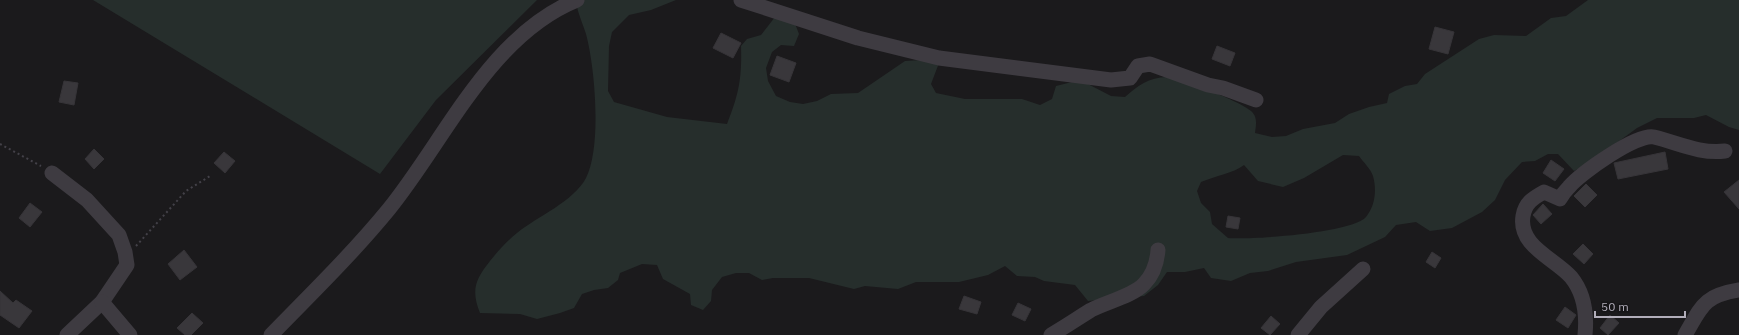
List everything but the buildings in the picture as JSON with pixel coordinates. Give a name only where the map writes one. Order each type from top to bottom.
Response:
[{"type":"street","points":[[271,335],[359,244],[389,209],[410,182],[473,89],[501,54],[531,28],[564,5],[577,0]]},
{"type":"street","points":[[741,0],[865,40],[939,58],[1111,80],[1130,78],[1138,66],[1150,64],[1208,85],[1223,88],[1256,100]]},
{"type":"street","points":[[1585,335],[1586,321],[1582,296],[1571,278],[1526,238],[1522,223],[1524,208],[1532,198],[1544,192],[1560,199],[1569,186],[1621,148],[1638,139],[1652,136],[1698,151],[1725,151]]},
{"type":"street","points":[[52,173],[87,200],[119,235],[127,265],[102,302],[66,335]]},
{"type":"street","points":[[1051,335],[1091,311],[1133,292],[1144,285],[1152,274],[1157,262],[1158,250]]},
{"type":"street","points":[[1298,335],[1320,306],[1363,270]]},
{"type":"street","points":[[1685,335],[1699,311],[1709,300],[1721,293],[1739,290]]},
{"type":"street","points":[[102,302],[130,335]]},
{"type":"path","points":[[0,144],[52,173]]},
{"type":"path","points":[[126,257],[186,191],[210,176]]},
{"type":"shaded area","points":[[93,0],[537,0],[436,100],[380,174]]},
{"type":"shaded area","points":[[584,0],[676,0],[651,10],[629,15],[612,32],[609,46],[608,91],[614,102],[667,117],[727,124],[739,86],[741,46],[747,39],[761,35],[775,17],[794,21],[799,34],[794,46],[781,45],[772,52],[766,68],[768,81],[776,96],[790,102],[803,104],[817,101],[831,94],[858,93],[905,61],[922,60],[939,63],[931,84],[936,93],[965,99],[1022,99],[1040,105],[1052,99],[1056,86],[1072,82],[1086,83],[1111,96],[1125,97],[1145,82],[1156,78],[1169,77],[1198,86],[1245,107],[1255,116],[1255,133],[1272,137],[1286,136],[1303,129],[1335,123],[1349,114],[1387,103],[1389,94],[1405,86],[1417,84],[1425,74],[1479,39],[1494,35],[1526,36],[1551,18],[1566,16],[1588,0],[1739,0],[1739,130],[1729,127],[1706,115],[1694,118],[1657,118],[1637,128],[1592,161],[1574,171],[1558,154],[1548,154],[1535,161],[1522,162],[1505,180],[1495,200],[1482,212],[1452,228],[1430,231],[1416,222],[1396,225],[1385,237],[1347,255],[1296,262],[1268,271],[1250,273],[1231,281],[1211,278],[1204,268],[1185,272],[1167,272],[1158,285],[1144,296],[1088,301],[1075,285],[1044,281],[1035,277],[1017,276],[1005,266],[988,275],[959,282],[916,282],[898,289],[865,286],[854,289],[809,278],[773,278],[762,280],[749,273],[736,273],[722,277],[712,290],[711,301],[703,310],[691,305],[690,294],[663,279],[657,265],[642,264],[620,273],[618,280],[608,288],[582,294],[574,308],[560,313],[537,319],[520,314],[480,313],[475,291],[478,280],[485,268],[499,250],[513,236],[573,194],[586,178],[591,164],[595,128],[594,86],[586,34],[576,2]],"holes":[[[1343,155],[1359,156],[1369,168],[1373,176],[1375,187],[1373,203],[1366,217],[1357,223],[1342,227],[1300,234],[1257,238],[1228,238],[1212,224],[1210,212],[1201,203],[1197,191],[1201,182],[1230,172],[1244,165],[1258,181],[1283,187],[1304,178]]]}]
